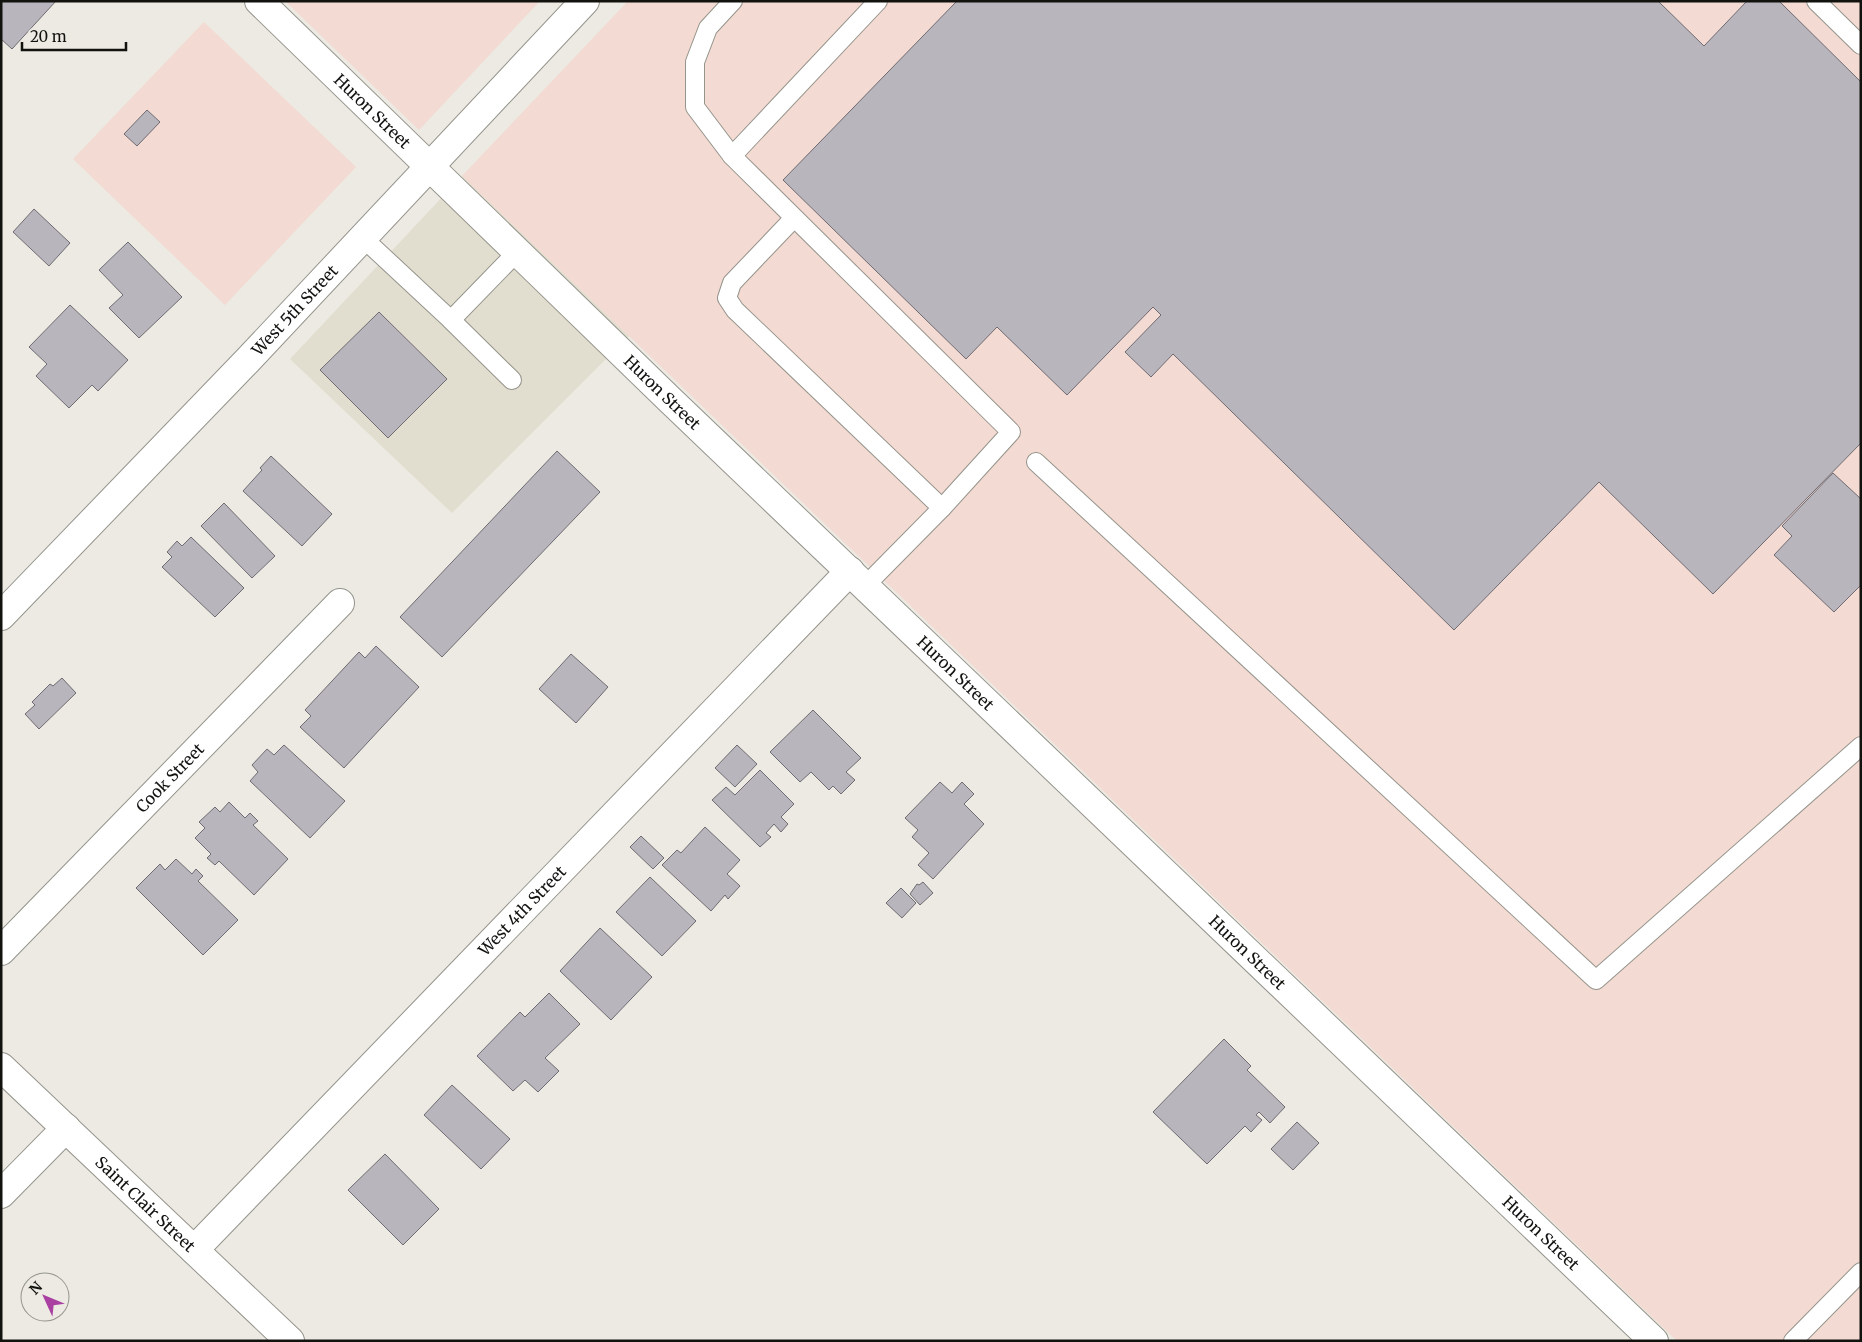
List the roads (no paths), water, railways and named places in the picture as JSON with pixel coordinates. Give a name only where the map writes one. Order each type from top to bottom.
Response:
[{"type":"street","name":"Huron Street","points":[[259,1],[857,579],[1654,1341]]},
{"type":"street","name":"West 5th Street","points":[[1,616],[247,361],[586,1]]},
{"type":"street","name":"West 4th Street","points":[[194,1250],[857,579]]},
{"type":"street","name":"Cook Street","points":[[1,951],[340,603]]},
{"type":"street","name":"Saint Clair Street","points":[[1,1067],[290,1341]]},
{"type":"street","points":[[1,1194],[66,1128]]},
{"type":"lane","points":[[733,1],[708,28],[695,62],[694,106],[732,156],[1011,432],[942,508],[857,579]]},
{"type":"lane","points":[[732,156],[878,1]]},
{"type":"lane","points":[[1816,1],[1861,45]]},
{"type":"lane","points":[[794,218],[732,283],[727,298],[735,310],[942,508]]},
{"type":"lane","points":[[363,238],[512,380]]},
{"type":"lane","points":[[451,320],[517,252]]},
{"type":"lane","points":[[1036,462],[1596,980],[1861,746]]},
{"type":"lane","points":[[1793,1341],[1861,1272]]}]
